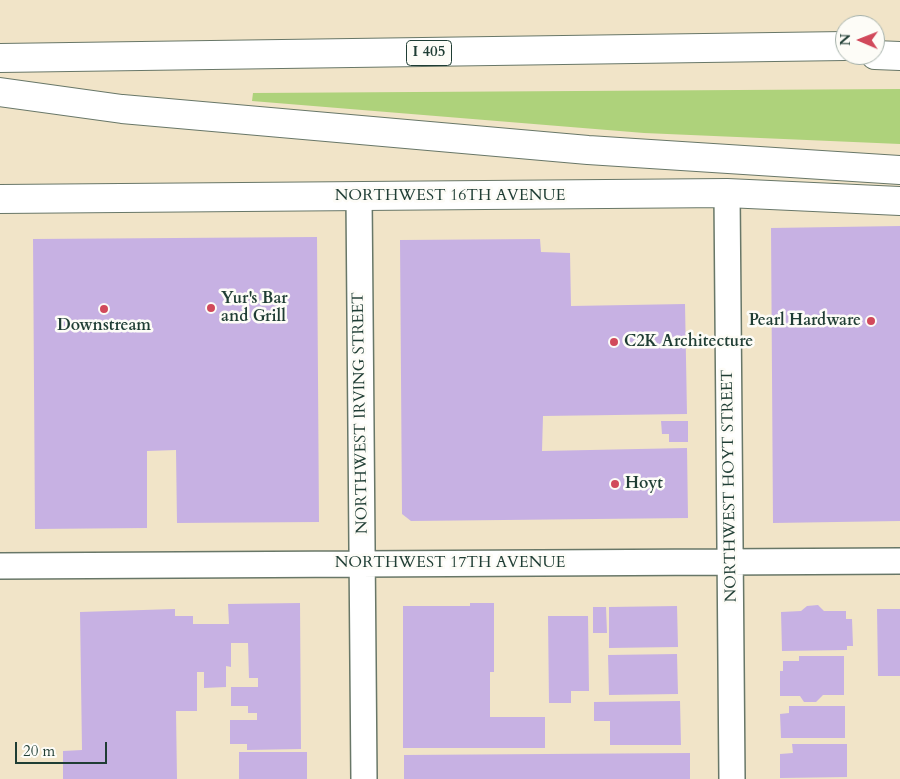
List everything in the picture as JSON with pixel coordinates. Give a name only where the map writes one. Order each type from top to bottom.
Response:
[{"type":"main road","points":[[885,45],[900,45]]},
{"type":"main road","name":"I 405","points":[[0,58],[835,46]]},
{"type":"main road","points":[[738,48],[835,53]]},
{"type":"main road","points":[[885,55],[900,56]]},
{"type":"main road","points":[[0,92],[122,109],[598,151],[900,170]]},
{"type":"main road","name":"NORTHWEST 16TH AVENUE","points":[[0,200],[728,193],[900,201]]},
{"type":"street","name":"NORTHWEST HOYT STREET","points":[[728,193],[732,779]]},
{"type":"street","name":"NORTHWEST IRVING STREET","points":[[359,196],[364,779]]},
{"type":"street","name":"NORTHWEST 17TH AVENUE","points":[[0,566],[900,561]]},
{"type":"green space","points":[[900,89],[900,144],[644,133],[252,101],[253,93]]},
{"type":"building","points":[[900,226],[900,521],[773,523],[771,228]]},
{"type":"building","points":[[317,237],[319,522],[177,523],[176,450],[147,451],[147,528],[35,529],[33,239]]},
{"type":"building","points":[[540,239],[541,252],[570,253],[571,306],[685,304],[687,414],[543,416],[542,451],[687,448],[688,518],[411,521],[402,514],[400,240]]},
{"type":"building","points":[[661,421],[688,421],[688,442],[669,442],[669,434],[662,434]]},
{"type":"building","points":[[300,603],[301,749],[247,750],[247,744],[230,744],[230,720],[257,720],[257,713],[248,713],[248,706],[231,706],[231,687],[258,687],[258,678],[249,678],[248,643],[231,643],[231,667],[226,666],[226,687],[204,688],[204,672],[197,672],[197,711],[176,711],[177,779],[63,779],[63,751],[82,750],[80,612],[175,609],[175,616],[193,616],[193,624],[229,624],[228,604]]},
{"type":"building","points":[[470,603],[494,603],[494,672],[490,672],[490,717],[545,717],[545,748],[403,748],[403,606],[470,606]]},
{"type":"building","points":[[818,605],[824,611],[846,611],[846,619],[852,619],[853,646],[847,646],[847,650],[782,651],[781,612],[801,611],[807,606]]},
{"type":"building","points":[[677,606],[678,647],[609,648],[609,607]]},
{"type":"building","points":[[593,607],[606,607],[607,633],[593,633]]},
{"type":"building","points":[[877,609],[900,609],[900,676],[878,676]]},
{"type":"building","points":[[548,616],[588,616],[589,691],[571,691],[571,703],[549,703]]},
{"type":"building","points":[[677,654],[678,694],[609,695],[608,655]]},
{"type":"building","points":[[799,656],[844,656],[844,695],[823,695],[816,702],[804,702],[800,696],[780,696],[780,671],[783,671],[783,661],[799,661]]},
{"type":"building","points":[[680,701],[681,745],[610,745],[610,721],[594,721],[594,702]]},
{"type":"building","points":[[789,706],[845,706],[845,738],[781,738],[780,714],[789,713]]},
{"type":"building","points":[[792,744],[847,744],[847,777],[780,778],[780,754],[793,753]]},
{"type":"building","points":[[239,752],[307,752],[307,779],[239,779]]},
{"type":"building","points":[[690,753],[690,779],[404,779],[404,755]]},
{"type":"place","name":"Yur's Bar and Grill","points":[[211,308]]},
{"type":"place","name":"Downstream","points":[[104,309]]},
{"type":"place","name":"Pearl Hardware","points":[[871,321]]},
{"type":"place","name":"C2K Architecture","points":[[614,342]]},
{"type":"place","name":"Hoyt","points":[[615,484]]}]
